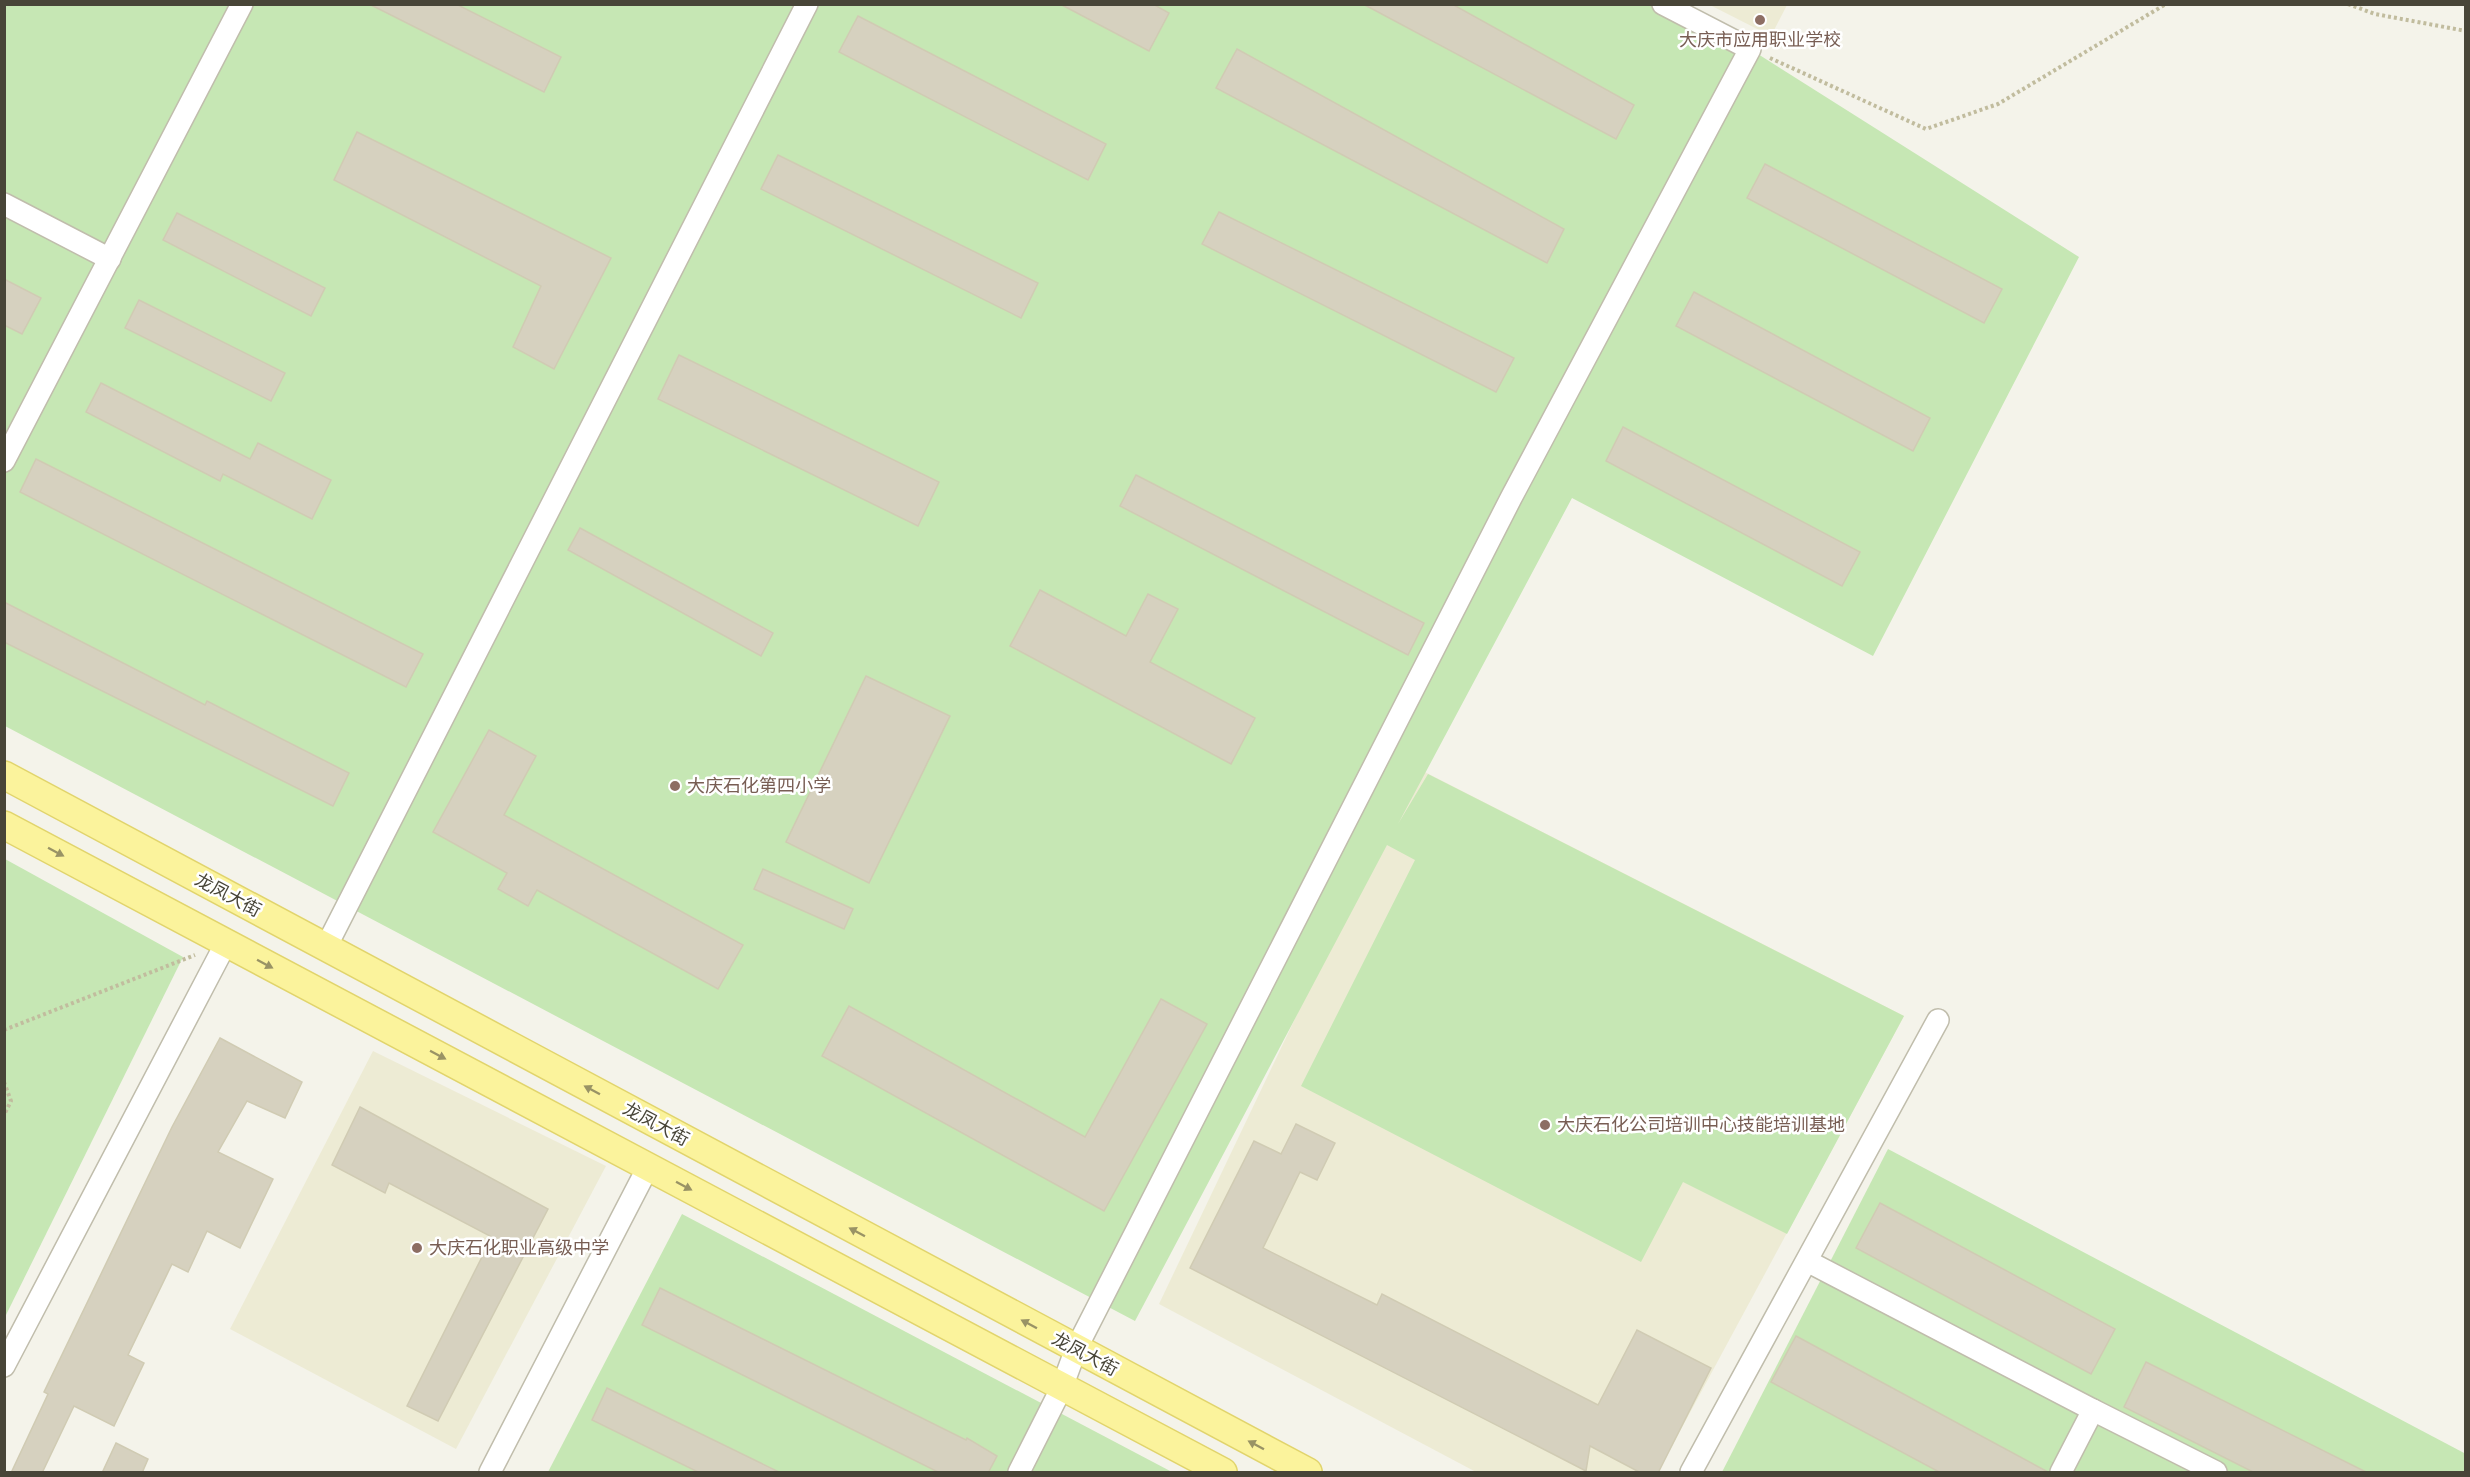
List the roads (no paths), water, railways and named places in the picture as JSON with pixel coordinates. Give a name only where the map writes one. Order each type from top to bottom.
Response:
[{"type":"main road","name":"龙凤大街","points":[[4,775],[1308,1473]]},
{"type":"main road","points":[[4,825],[1223,1473]]},
{"type":"street","points":[[4,461],[242,4]]},
{"type":"street","points":[[326,947],[807,4]]},
{"type":"street","points":[[1019,1473],[1062,1387],[1076,1349],[1511,498],[1750,49],[1663,4]]},
{"type":"street","points":[[4,204],[110,259]]},
{"type":"street","points":[[4,1366],[226,943]]},
{"type":"street","points":[[1691,1473],[1938,1020]]},
{"type":"street","points":[[490,1473],[648,1167]]},
{"type":"street","points":[[1807,1261],[2216,1473]]},
{"type":"street","points":[[2061,1473],[2093,1410]]},
{"type":"place","name":"大庆市应用职业学校","points":[[1760,20]]},
{"type":"place","name":"大庆石化第四小学","points":[[675,786]]},
{"type":"place","name":"大庆石化公司培训中心技能培训基地","points":[[1545,1125]]},
{"type":"place","name":"大庆石化职业高级中学","points":[[417,1248]]}]
